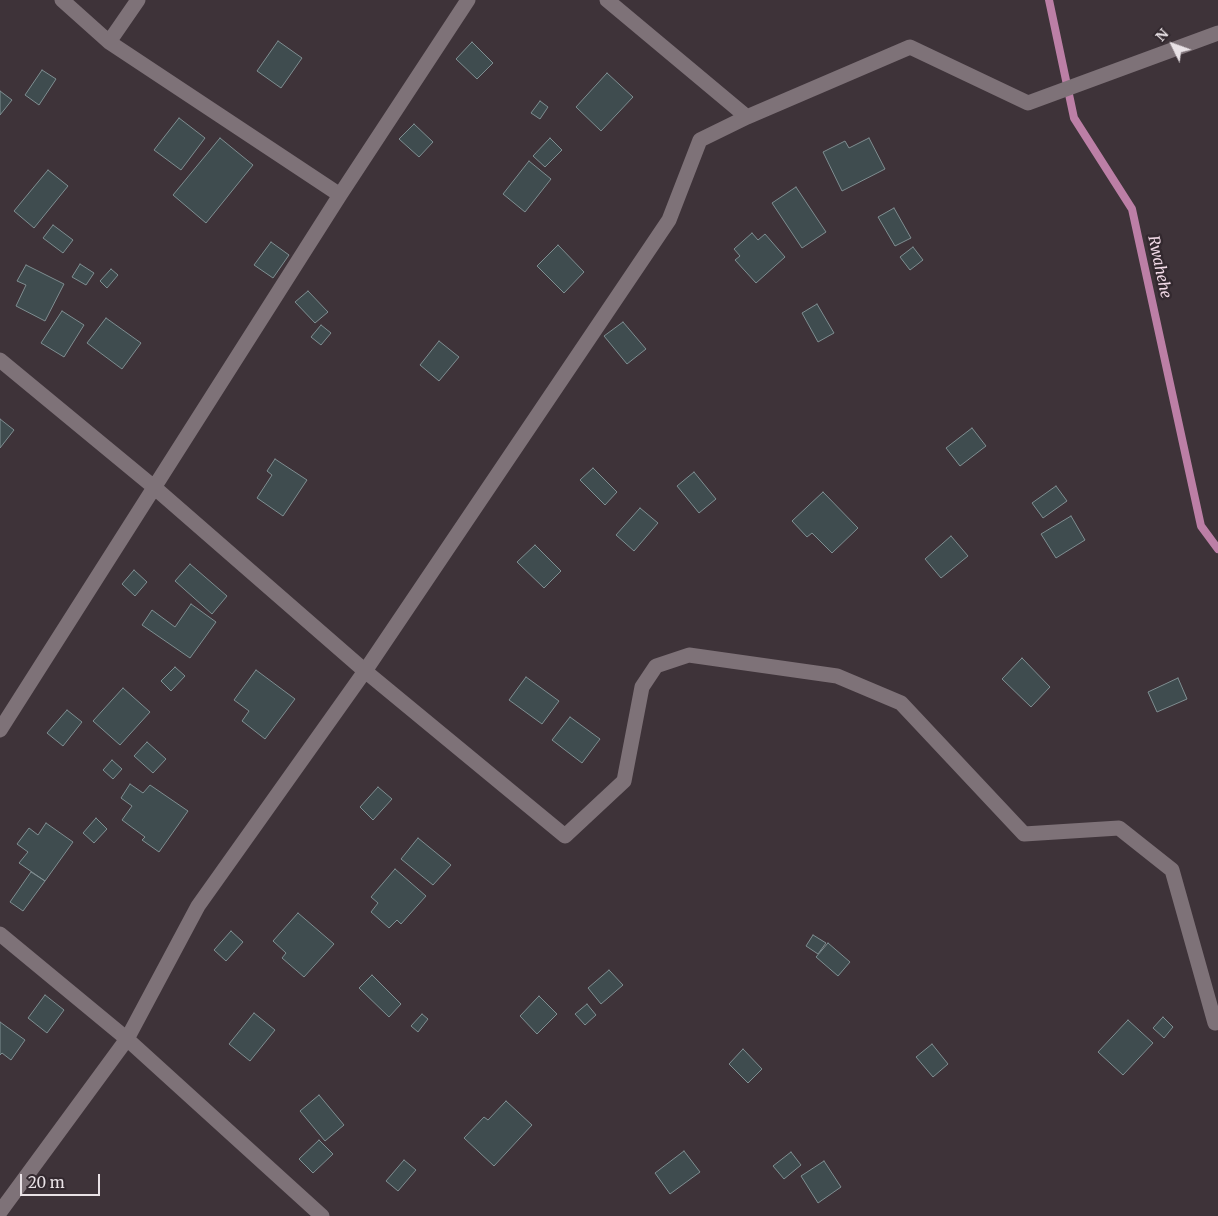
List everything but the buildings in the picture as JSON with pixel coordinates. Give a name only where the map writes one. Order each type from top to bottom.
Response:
[{"type":"street","points":[[62,0],[109,42],[340,195]]},
{"type":"street","points":[[109,42],[138,0]]},
{"type":"street","points":[[0,730],[340,195],[468,0]]},
{"type":"street","points":[[607,0],[747,117]]},
{"type":"street","points":[[0,1212],[126,1039],[198,906],[365,671],[669,220],[700,140],[747,117],[910,47],[1028,103],[1218,33]]},
{"type":"street","points":[[0,360],[155,488],[365,671],[564,836],[624,781],[642,687],[656,666],[689,655],[837,676],[901,703],[1024,834],[1119,828],[1172,870],[1215,1023]]},
{"type":"street","points":[[0,934],[126,1039],[322,1216]]},
{"type":"waterway","name":"Rwahehe","points":[[1049,0],[1074,118],[1132,209],[1201,526],[1218,549]]}]
